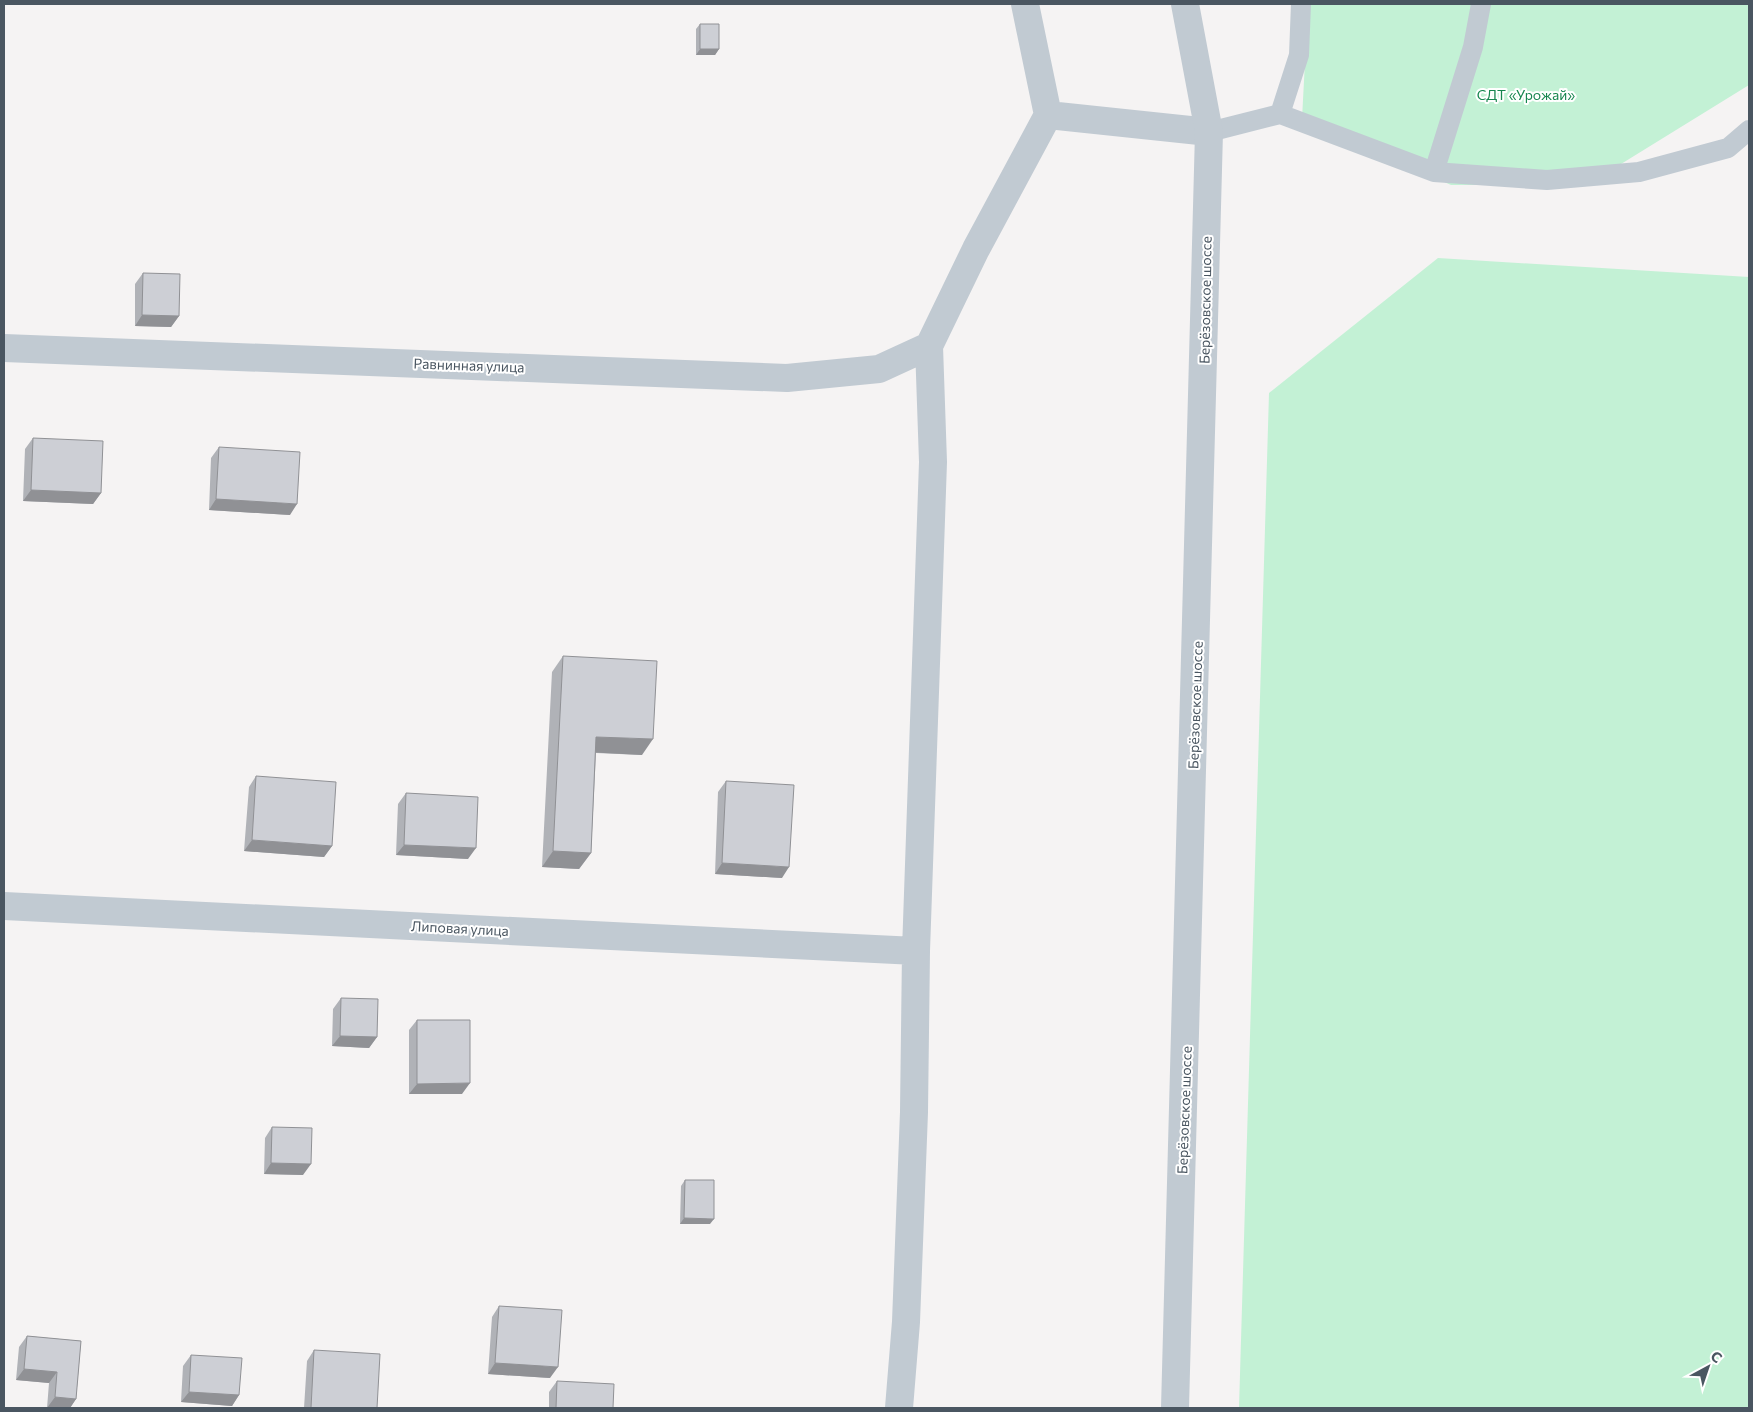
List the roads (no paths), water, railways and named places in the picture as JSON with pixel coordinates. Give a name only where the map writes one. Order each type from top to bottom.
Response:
[{"type":"street","points":[[899,1408],[906,1322],[913,1159],[916,951],[932,462],[929,346],[976,249],[1048,116],[1025,4]]},
{"type":"street","name":"Берёзовское шоссе","points":[[1175,1408],[1209,132],[1185,4]]},
{"type":"street","points":[[1048,116],[1209,132]]},
{"type":"street","name":"Равнинная улица","points":[[4,348],[787,378],[878,369],[929,346]]},
{"type":"street","name":"Липовая улица","points":[[4,906],[916,951]]},
{"type":"lane","points":[[1280,114],[1299,55],[1301,4]]},
{"type":"lane","points":[[1434,172],[1474,47],[1481,4]]},
{"type":"lane","points":[[1209,132],[1280,114],[1434,172],[1547,180],[1639,172],[1728,148],[1749,130]]},
{"type":"park label","name":"СДТ «Урожай»","points":[[1526,94]]}]
